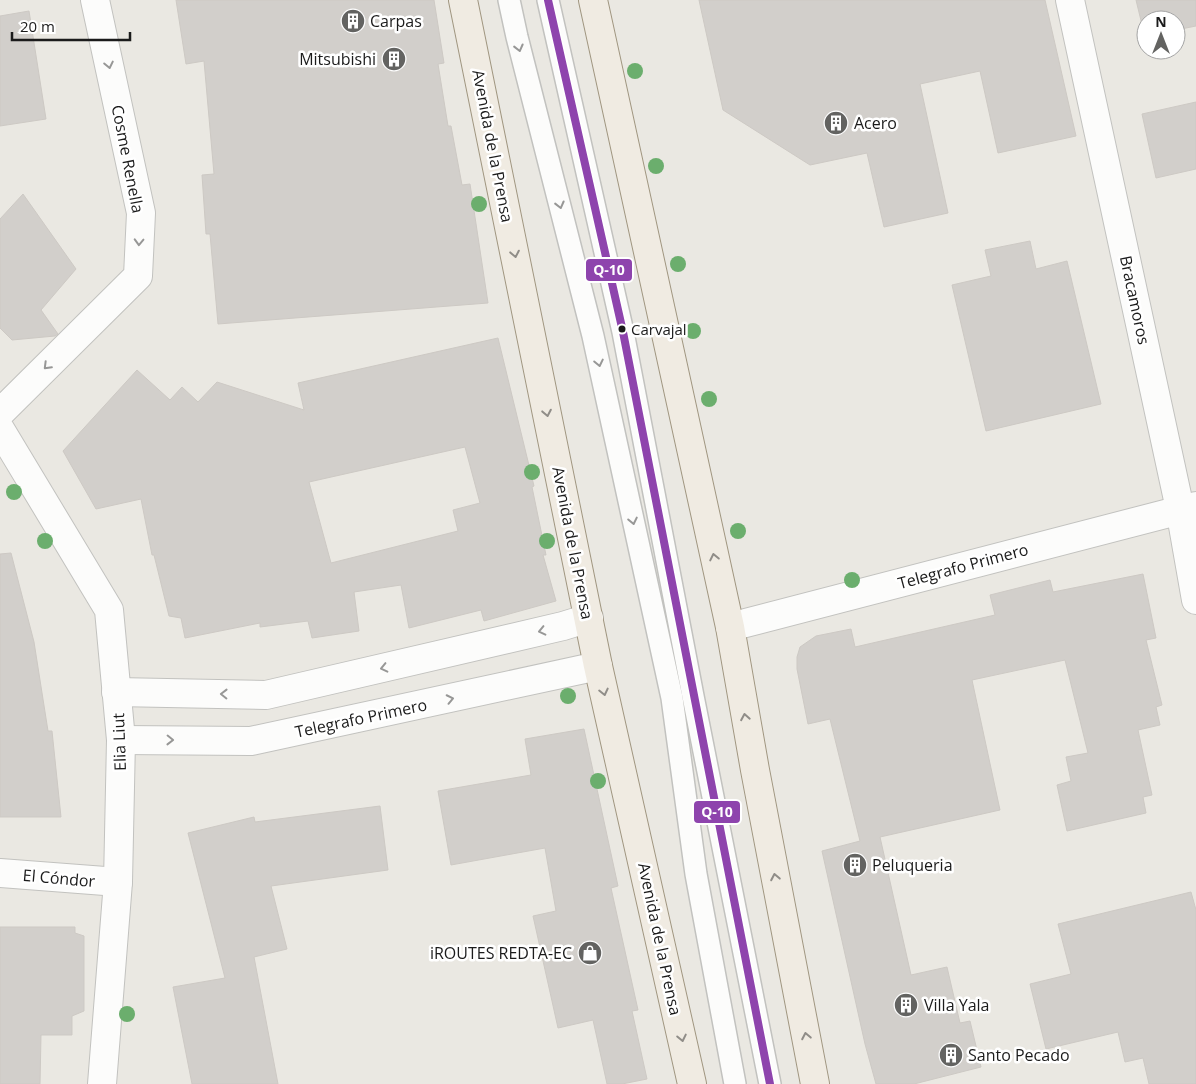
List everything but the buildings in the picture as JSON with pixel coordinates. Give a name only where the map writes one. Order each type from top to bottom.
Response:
[{"type":"main road","name":"Avenida de la Prensa","points":[[463,0],[598,666],[692,1084]]},
{"type":"main road","points":[[592,0],[730,627],[755,770],[815,1084]]},
{"type":"street","name":"Cosme Renella","points":[[0,413],[138,276],[140,213],[95,0]]},
{"type":"street","name":"Bracamoros","points":[[1070,0],[1188,508],[1196,600]]},
{"type":"street","name":"Elia Liut","points":[[0,429],[109,610],[121,740],[118,882],[102,1084]]},
{"type":"street","name":"Telegrafo Primero","points":[[730,627],[1188,508]]},
{"type":"street","points":[[116,692],[266,695],[563,626],[589,618]]},
{"type":"street","name":"Telegrafo Primero","points":[[121,740],[251,741],[598,666]]},
{"type":"street","name":"El Cóndor","points":[[0,873],[118,882]]},
{"type":"lane","points":[[509,0],[593,336],[672,698],[696,874],[735,1084]]},
{"type":"lane","points":[[548,0],[623,332],[770,1084]]},
{"type":"transit line","name":"Q-10","points":[[548,0],[623,332],[770,1084]]},
{"type":"place","name":"Carpas","points":[[353,21]]},
{"type":"place","name":"Mitsubishi","points":[[394,59]]},
{"type":"place","name":"Acero","points":[[836,123]]},
{"type":"place","name":"Carvajal","points":[[622,329]]},
{"type":"place","name":"Peluqueria","points":[[855,865]]},
{"type":"place","name":"iROUTES REDTA-EC","points":[[590,953]]},
{"type":"place","name":"Villa Yala","points":[[906,1005]]},
{"type":"place","name":"Santo Pecado","points":[[951,1055]]}]
